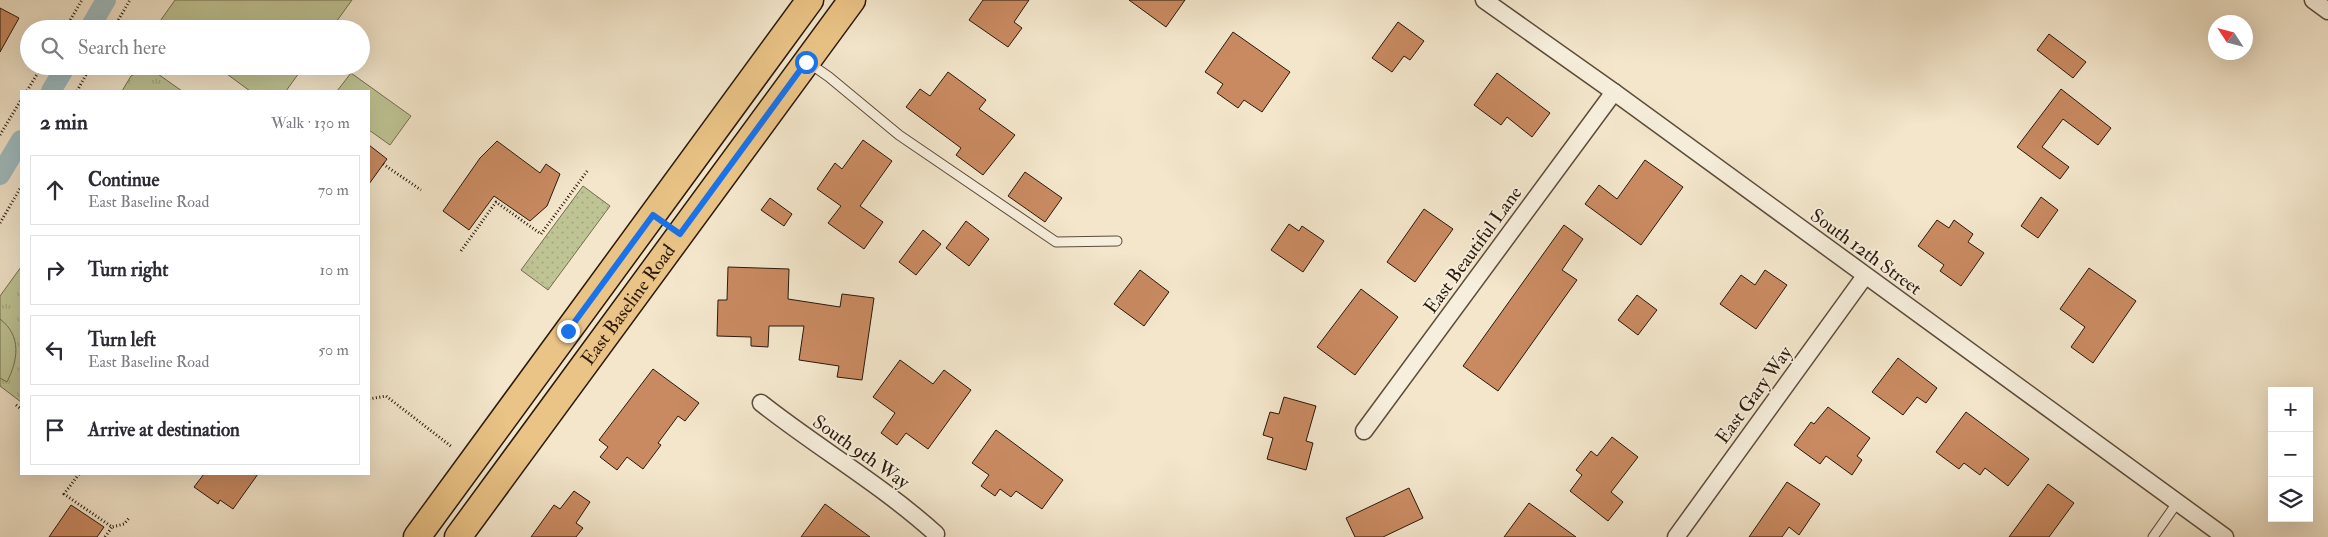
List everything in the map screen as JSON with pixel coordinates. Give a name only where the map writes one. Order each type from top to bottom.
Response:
[{"type":"main road","name":"East Baseline Road","points":[[417,537],[810,0]]},
{"type":"main road","name":"East Baseline Road","points":[[458,537],[852,0]]},
{"type":"main road","points":[[653,215],[680,234]]},
{"type":"street","name":"South 12th Street","points":[[1484,0],[1614,92],[2225,537]]},
{"type":"street","points":[[2313,0],[2328,11]]},
{"type":"street","name":"East Beautiful Lane","points":[[1364,431],[1614,92]]},
{"type":"street","name":"East Gary Way","points":[[1676,537],[1865,276]]},
{"type":"street","name":"South 9th Way","points":[[761,403],[797,432],[913,513],[936,535]]},
{"type":"lane","points":[[806,62],[830,77],[898,135],[1056,242],[1117,241]]},
{"type":"lane","points":[[2152,537],[2177,503]]},
{"type":"path","points":[[70,20],[82,0]]},
{"type":"path","points":[[118,20],[130,0]]},
{"type":"path","points":[[28,90],[37,75]]},
{"type":"path","points":[[78,90],[86,75]]},
{"type":"path","points":[[0,136],[20,102]]},
{"type":"path","points":[[383,164],[421,190]]},
{"type":"path","points":[[462,251],[496,202],[541,234],[588,170]]},
{"type":"path","points":[[0,223],[20,189]]},
{"type":"path","points":[[370,399],[386,396],[452,447]]},
{"type":"path","points":[[16,406],[20,408]]},
{"type":"path","points":[[78,475],[64,494],[112,527]]},
{"type":"path","points":[[105,537],[112,527],[124,524],[129,518]]},
{"type":"green space","points":[[175,0],[352,0],[338,20],[161,20]]},
{"type":"green space","points":[[159,75],[181,90],[123,90],[131,76]]},
{"type":"green space","points":[[228,75],[298,75],[287,90],[249,90]]},
{"type":"green space","points":[[349,75],[354,75],[411,116],[390,145],[370,131],[370,90],[338,90]]},
{"type":"green space","points":[[583,186],[610,206],[548,290],[521,270]]},
{"type":"green space","points":[[20,268],[20,401],[0,386],[0,296]]},
{"type":"green space","points":[[0,319],[12,333],[16,349],[14,365],[7,382],[0,378]]},
{"type":"building","points":[[983,0],[1029,0],[1014,22],[1022,28],[1008,47],[969,20]]},
{"type":"building","points":[[1129,0],[1185,0],[1166,27]]},
{"type":"building","points":[[0,8],[19,18],[0,52]]},
{"type":"building","points":[[1398,22],[1424,41],[1410,60],[1404,56],[1392,72],[1372,58]]},
{"type":"building","points":[[1233,32],[1290,72],[1262,112],[1244,100],[1238,108],[1217,93],[1223,84],[1205,72]]},
{"type":"building","points":[[2049,34],[2086,62],[2073,78],[2037,50]]},
{"type":"building","points":[[948,72],[986,100],[979,109],[1015,135],[983,175],[956,155],[961,148],[906,107],[920,89],[930,96]]},
{"type":"building","points":[[1497,73],[1550,113],[1532,137],[1507,117],[1501,125],[1474,105]]},
{"type":"building","points":[[2061,89],[2111,128],[2098,145],[2063,119],[2042,147],[2069,167],[2060,179],[2017,147]]},
{"type":"building","points":[[863,140],[892,161],[860,206],[883,222],[864,249],[828,223],[841,206],[817,189],[835,163],[842,169]]},
{"type":"building","points":[[497,141],[540,173],[546,164],[560,174],[547,206],[530,221],[494,196],[469,230],[443,211],[480,158]]},
{"type":"building","points":[[370,146],[387,159],[370,183]]},
{"type":"building","points":[[1645,160],[1683,187],[1641,245],[1585,204],[1599,185],[1617,199]]},
{"type":"building","points":[[1025,172],[1062,198],[1045,222],[1008,196]]},
{"type":"building","points":[[2041,197],[2058,210],[2038,238],[2021,226]]},
{"type":"building","points":[[770,198],[792,214],[784,226],[761,210]]},
{"type":"building","points":[[1424,209],[1453,229],[1415,282],[1387,262]]},
{"type":"building","points":[[1937,220],[1949,228],[1954,220],[1973,234],[1968,242],[1984,253],[1961,286],[1940,271],[1944,265],[1918,246]]},
{"type":"building","points":[[966,221],[989,239],[969,266],[946,248]]},
{"type":"building","points":[[1289,224],[1299,231],[1302,226],[1324,241],[1303,272],[1271,250]]},
{"type":"building","points":[[1564,225],[1583,239],[1562,270],[1577,280],[1498,391],[1463,366]]},
{"type":"building","points":[[923,230],[941,244],[916,275],[899,262]]},
{"type":"building","points":[[728,267],[789,269],[788,299],[840,307],[842,294],[874,298],[862,380],[837,377],[839,366],[799,360],[804,326],[769,326],[768,347],[751,346],[751,337],[717,336],[718,300],[727,300]]},
{"type":"building","points":[[2089,268],[2136,301],[2093,363],[2071,347],[2085,327],[2060,309]]},
{"type":"building","points":[[1140,270],[1169,292],[1144,326],[1114,304]]},
{"type":"building","points":[[1765,270],[1787,285],[1756,329],[1720,304],[1741,275],[1755,285]]},
{"type":"building","points":[[1361,289],[1398,317],[1355,375],[1317,347]]},
{"type":"building","points":[[1637,295],[1657,310],[1638,335],[1618,320]]},
{"type":"building","points":[[1898,358],[1937,388],[1926,403],[1917,397],[1903,415],[1872,392]]},
{"type":"building","points":[[900,360],[933,384],[944,370],[971,390],[928,449],[906,433],[897,445],[881,433],[895,413],[873,397]]},
{"type":"building","points":[[653,369],[699,403],[685,421],[678,416],[658,443],[661,445],[643,469],[627,457],[617,470],[600,457],[608,447],[599,440]]},
{"type":"building","points":[[1284,397],[1316,406],[1306,441],[1313,443],[1306,470],[1267,459],[1273,438],[1263,435],[1270,412],[1279,414]]},
{"type":"building","points":[[1828,407],[1870,438],[1857,456],[1862,460],[1852,475],[1826,456],[1820,464],[1794,445],[1811,422],[1814,424]]},
{"type":"building","points":[[1966,412],[2029,459],[2008,486],[1985,468],[1980,475],[1964,463],[1959,469],[1936,452]]},
{"type":"building","points":[[996,430],[1063,480],[1042,509],[1016,491],[1011,497],[1000,489],[995,496],[981,486],[989,475],[972,463]]},
{"type":"building","points":[[1612,437],[1638,457],[1611,492],[1623,502],[1608,521],[1570,491],[1582,475],[1576,470],[1591,451],[1597,456]]},
{"type":"building","points":[[203,475],[257,475],[233,509],[220,500],[218,504],[194,487]]},
{"type":"building","points":[[1787,482],[1820,504],[1799,535],[1789,527],[1782,537],[1749,537]]},
{"type":"building","points":[[2048,484],[2074,503],[2049,537],[2009,537]]},
{"type":"building","points":[[1409,488],[1423,518],[1383,537],[1355,537],[1346,518]]},
{"type":"building","points":[[574,491],[590,502],[576,523],[583,528],[576,537],[531,537],[554,505],[560,509]]},
{"type":"building","points":[[1529,503],[1576,537],[1504,537]]},
{"type":"building","points":[[825,504],[870,537],[801,537]]},
{"type":"building","points":[[71,505],[104,527],[97,537],[49,537]]},
{"type":"waterway","points":[[94,20],[106,0]]},
{"type":"waterway","points":[[52,90],[61,75]]},
{"type":"waterway","points":[[0,175],[20,142]]},
{"type":"route","points":[[568,331],[653,215],[680,234],[806,62]]}]
